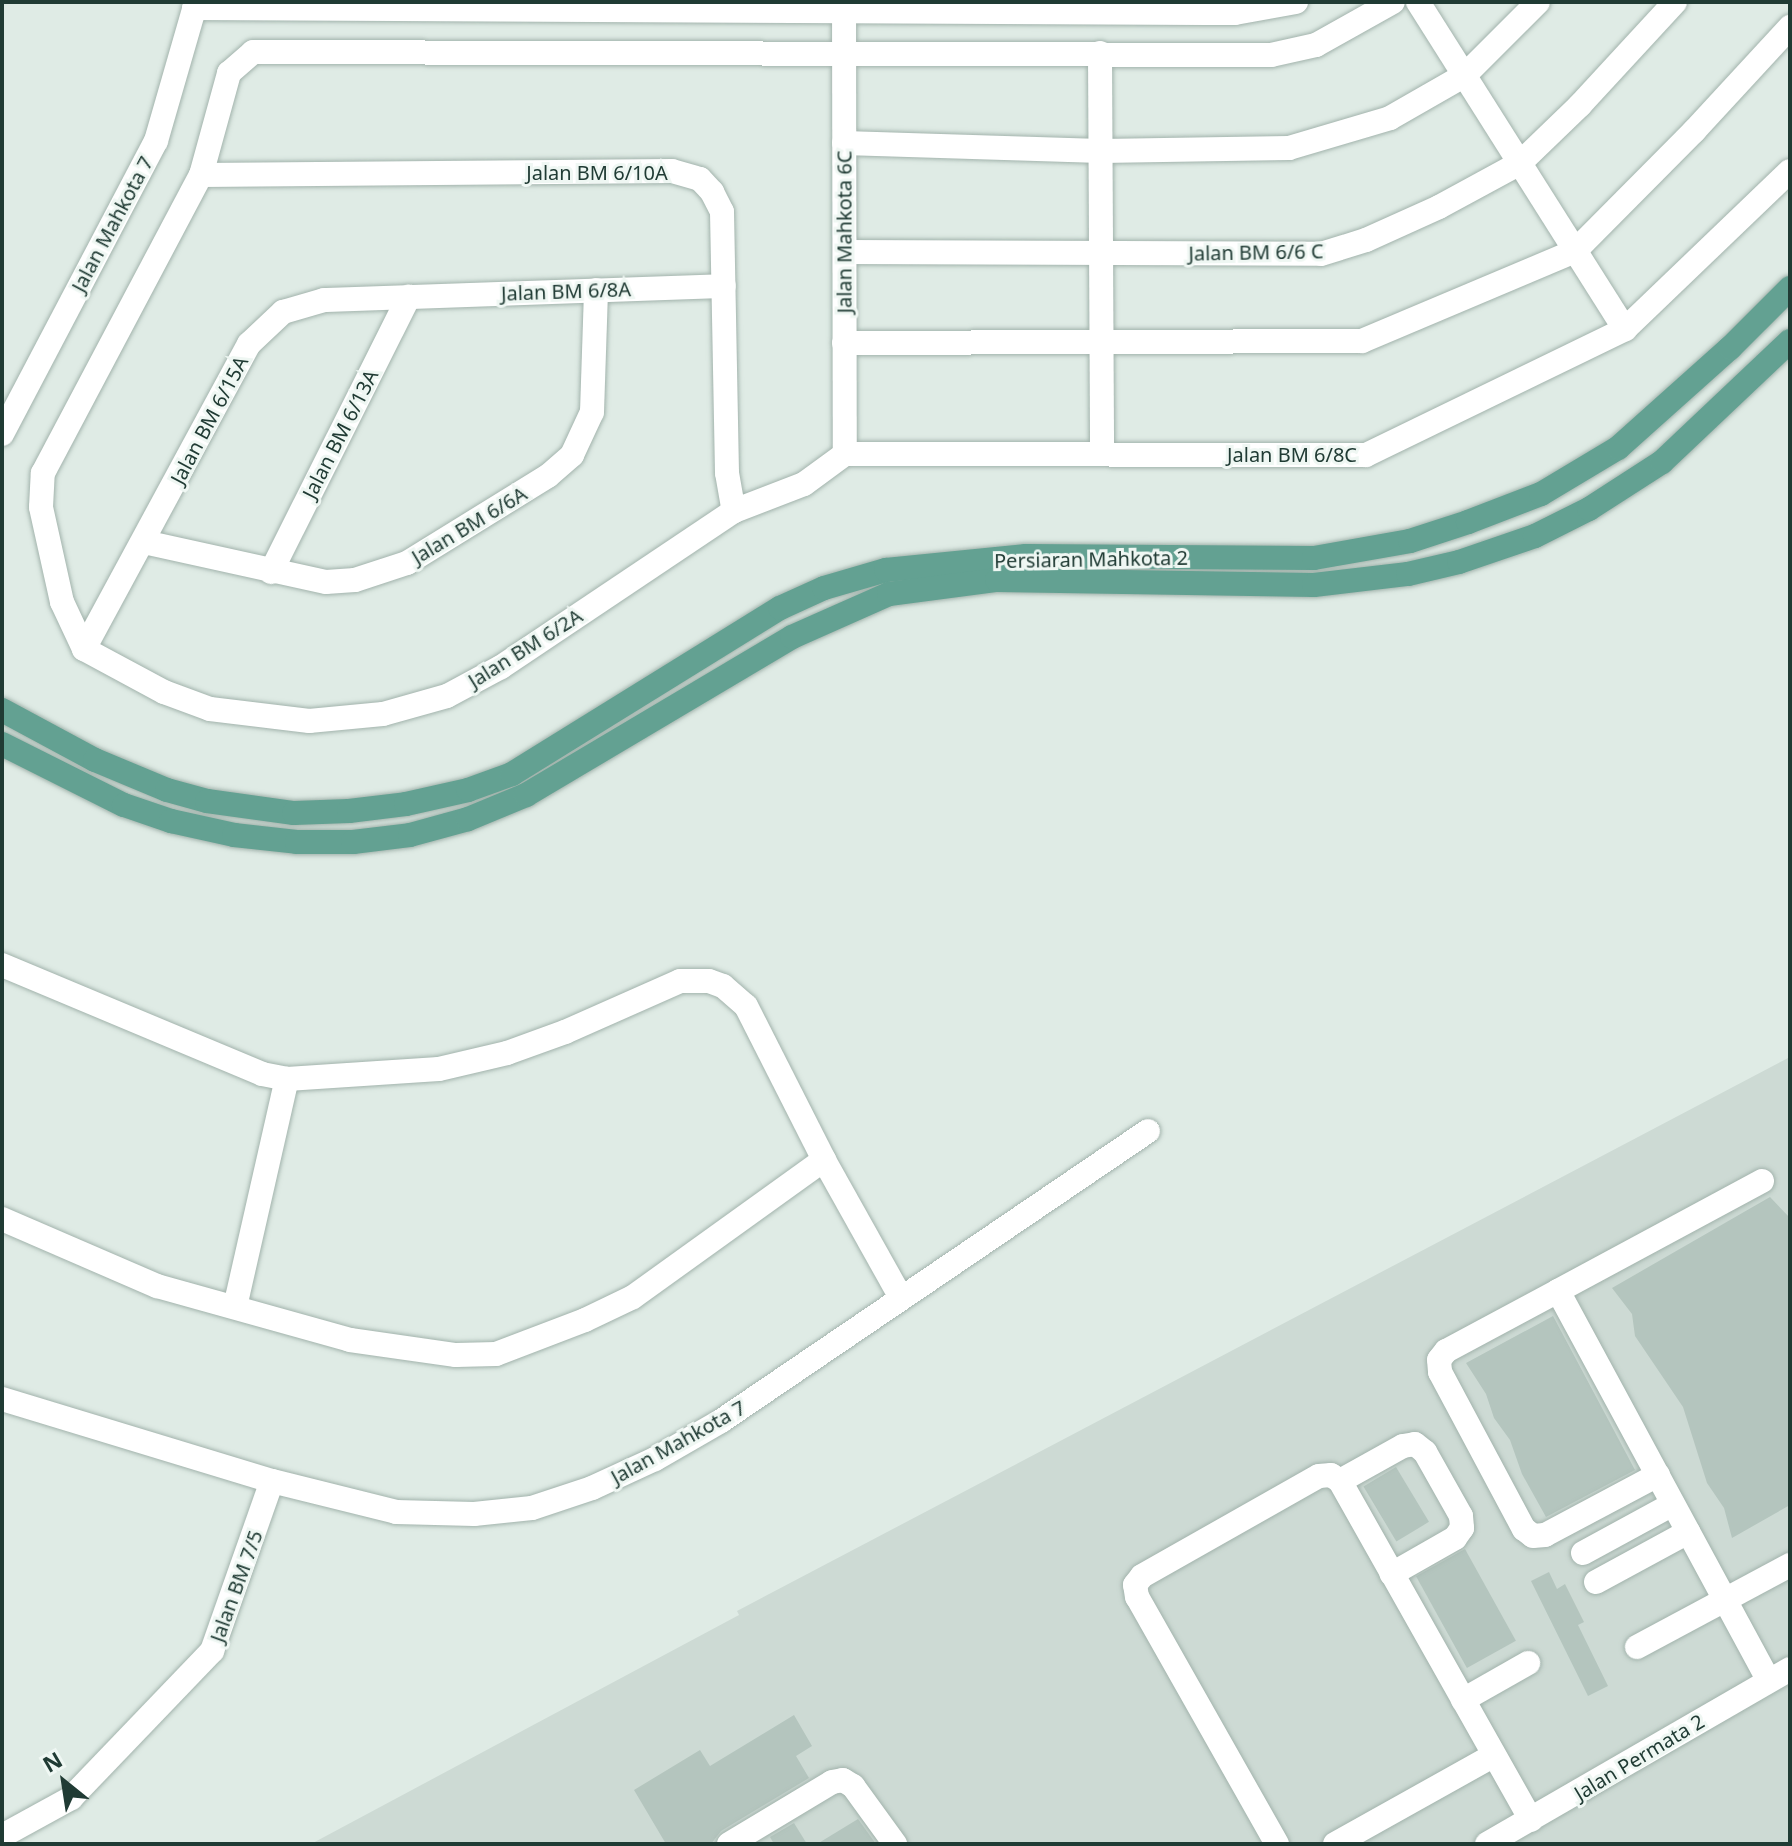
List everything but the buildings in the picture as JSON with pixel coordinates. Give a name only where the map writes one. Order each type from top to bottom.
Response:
[{"type":"main road","name":"Persiaran Mahkota 2","points":[[2,710],[95,760],[167,790],[207,801],[294,813],[363,810],[468,790],[512,774],[780,608],[824,588],[886,570],[1026,556],[1314,558],[1410,541],[1541,494],[1618,448],[1730,348],[1790,288]]},
{"type":"main road","name":"Persiaran Mahkota 2","points":[[2,744],[124,805],[171,821],[234,835],[297,842],[353,842],[410,835],[468,819],[526,795],[792,637],[889,594],[997,580],[1314,585],[1408,574],[1459,562],[1535,536],[1589,509],[1662,462],[1790,341]]},
{"type":"main road","points":[[1314,558],[1314,585]]},
{"type":"street","points":[[195,5],[1235,7],[1296,2]]},
{"type":"street","points":[[84,649],[66,616],[52,560],[41,507],[43,473],[201,175],[229,73],[253,52],[1271,55],[1316,45],[1393,2]]},
{"type":"street","points":[[1418,2],[1625,329]]},
{"type":"street","points":[[844,143],[1101,151],[1289,148],[1390,118],[1465,75],[1538,2]]},
{"type":"street","name":"Jalan BM 6/6 C","points":[[845,252],[1321,254],[1366,240],[1439,207],[1520,163],[1580,105],[1675,2]]},
{"type":"street","name":"Jalan Mahkota 7","points":[[2,434],[154,145],[195,5]]},
{"type":"street","name":"Jalan Mahkota 6C","points":[[844,6],[845,454]]},
{"type":"street","points":[[844,343],[1362,341],[1575,251],[1694,131],[1790,27]]},
{"type":"street","points":[[1100,53],[1102,453]]},
{"type":"street","name":"Jalan BM 6/8C","points":[[845,454],[1366,455],[1625,329],[1790,171]]},
{"type":"street","name":"Jalan BM 6/10A","points":[[201,175],[680,172],[700,179],[720,205],[727,473],[734,511]]},
{"type":"street","name":"Jalan BM 6/8A","points":[[409,297],[724,286]]},
{"type":"street","name":"Jalan BM 6/6A","points":[[144,542],[317,581],[346,581],[407,563],[561,467],[581,442],[592,412],[596,290]]},
{"type":"street","name":"Jalan BM 6/15A","points":[[84,649],[245,351],[265,325],[293,307],[314,301],[409,297]]},
{"type":"street","name":"Jalan BM 6/13A","points":[[271,572],[409,297]]},
{"type":"street","name":"Jalan BM 6/2A","points":[[84,649],[164,692],[210,709],[309,721],[383,714],[447,696],[501,667],[734,511],[804,484],[845,454]]},
{"type":"street","points":[[2,965],[262,1074],[287,1079],[439,1069],[507,1053],[565,1032],[680,981],[709,981],[723,986],[746,1006],[824,1160],[901,1298]]},
{"type":"street","points":[[235,1307],[287,1079]]},
{"type":"street","name":"Jalan Mahkota 7","points":[[4,1408],[396,1512],[474,1514],[532,1508],[592,1488],[655,1459],[787,1378],[1148,1131]]},
{"type":"street","points":[[2,1219],[157,1286],[350,1340],[435,1353],[496,1354],[585,1320],[633,1297],[824,1160]]},
{"type":"street","points":[[1658,1475],[1540,1537],[1528,1533],[1440,1372],[1439,1360],[1446,1351],[1762,1181]]},
{"type":"street","points":[[1558,1291],[1768,1680]]},
{"type":"street","points":[[1340,1481],[1403,1446],[1415,1444],[1425,1452],[1461,1516],[1462,1528],[1455,1538],[1392,1574]]},
{"type":"street","points":[[1277,1844],[1137,1597],[1135,1585],[1142,1576],[1319,1476],[1331,1475],[1340,1481],[1531,1820]]},
{"type":"street","name":"Jalan BM 7/5","points":[[2,1836],[71,1798],[212,1651],[272,1481]]},
{"type":"street","points":[[1583,1553],[1673,1504]]},
{"type":"street","points":[[1596,1582],[1688,1532]]},
{"type":"street","points":[[1637,1647],[1790,1565]]},
{"type":"street","points":[[1463,1700],[1528,1663]]},
{"type":"street","name":"Jalan Permata 2","points":[[1487,1844],[1790,1669]]},
{"type":"street","points":[[1335,1844],[1494,1755]]},
{"type":"street","points":[[729,1844],[832,1782],[843,1780],[853,1786],[895,1844]]},
{"type":"shaded area","points":[[1790,1057],[1790,1844],[311,1844],[739,1615],[737,1611]]}]
